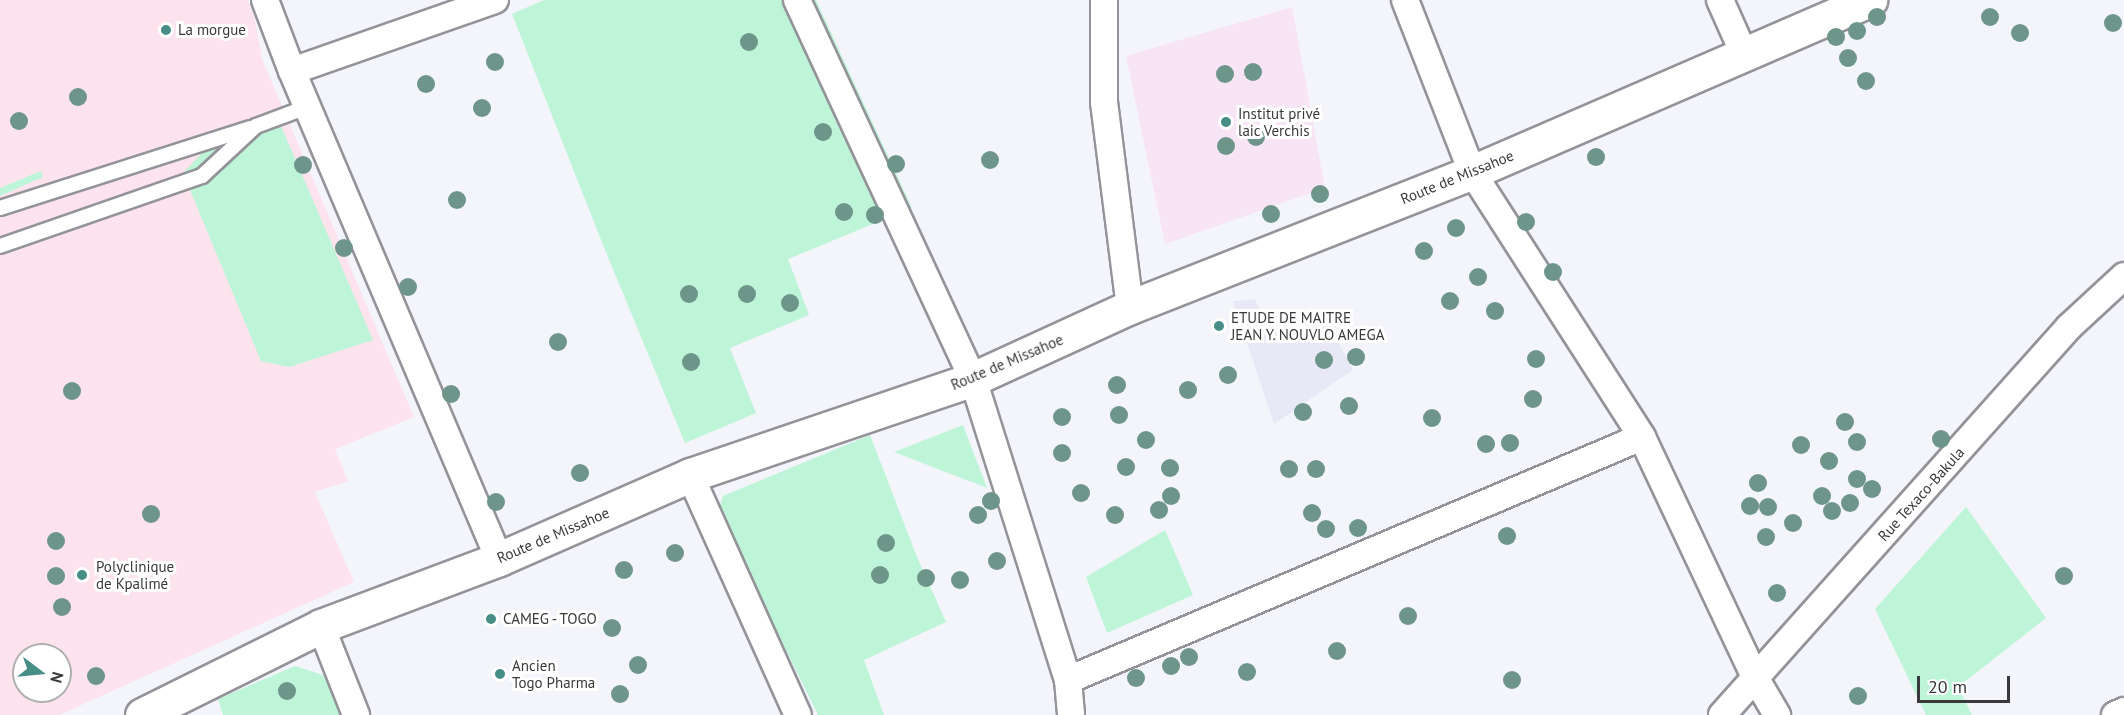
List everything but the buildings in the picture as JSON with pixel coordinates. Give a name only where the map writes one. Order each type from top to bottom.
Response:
[{"type":"main road","name":"Route de Missahoe","points":[[142,715],[321,627],[500,559],[690,475],[973,379],[1130,307],[1472,172],[1870,0]]},
{"type":"street","points":[[265,0],[307,107],[500,559]]},
{"type":"street","points":[[292,71],[495,0]]},
{"type":"street","points":[[797,0],[973,379],[1068,680],[1071,715]]},
{"type":"street","points":[[1104,0],[1104,102],[1130,307]]},
{"type":"street","points":[[1405,0],[1472,172],[1642,437],[1756,679],[1777,715]]},
{"type":"street","points":[[1720,0],[1744,54]]},
{"type":"street","name":"Rue Texaco-Bakula","points":[[1722,715],[2069,327],[2124,276]]},
{"type":"street","points":[[1068,680],[1642,437]]},
{"type":"street","points":[[690,475],[798,715]]},
{"type":"street","points":[[321,627],[356,715]]},
{"type":"street","points":[[2115,715],[2124,711]]},
{"type":"lane","points":[[0,208],[256,126],[307,107]]},
{"type":"lane","points":[[0,246],[202,176],[256,126]]},
{"type":"shaded area","points":[[0,0],[248,0],[255,20],[262,59],[414,417],[335,449],[348,481],[315,492],[354,582],[59,715],[0,715]]},
{"type":"shaded area","name":"Institut privé laic Verchis","points":[[1292,7],[1325,188],[1165,244],[1126,56]]},
{"type":"shaded area","points":[[1255,299],[1263,322],[1290,314],[1296,322],[1325,317],[1353,370],[1274,424],[1233,301]]},
{"type":"green space","points":[[544,0],[816,0],[912,208],[788,259],[809,315],[730,348],[756,413],[685,443],[605,250],[512,14]]},
{"type":"green space","points":[[275,112],[373,340],[289,367],[261,361],[183,173],[222,132]]},
{"type":"green space","points":[[41,171],[43,177],[0,196],[0,188]]},
{"type":"green space","points":[[963,425],[987,488],[894,452]]},
{"type":"green space","points":[[870,435],[917,557],[946,622],[864,660],[884,715],[818,715],[718,512],[723,496]]},
{"type":"green space","points":[[1966,507],[2046,618],[1958,687],[1972,715],[1926,715],[1875,609]]},
{"type":"green space","points":[[1165,530],[1193,595],[1107,633],[1086,577]]},
{"type":"green space","points":[[295,666],[335,679],[348,715],[223,715],[218,699]]},
{"type":"place","name":"La morgue","points":[[166,30]]},
{"type":"place","name":"Institut privé laic Verchis","points":[[1226,122]]},
{"type":"place","name":"ETUDE DE MAITRE JEAN Y. NOUVLO AMEGA","points":[[1219,326]]},
{"type":"place","name":"Polyclinique de Kpalimé","points":[[82,575]]},
{"type":"place","name":"CAMEG - TOGO","points":[[491,619]]},
{"type":"place","name":"Ancien Togo Pharma","points":[[500,674]]}]
